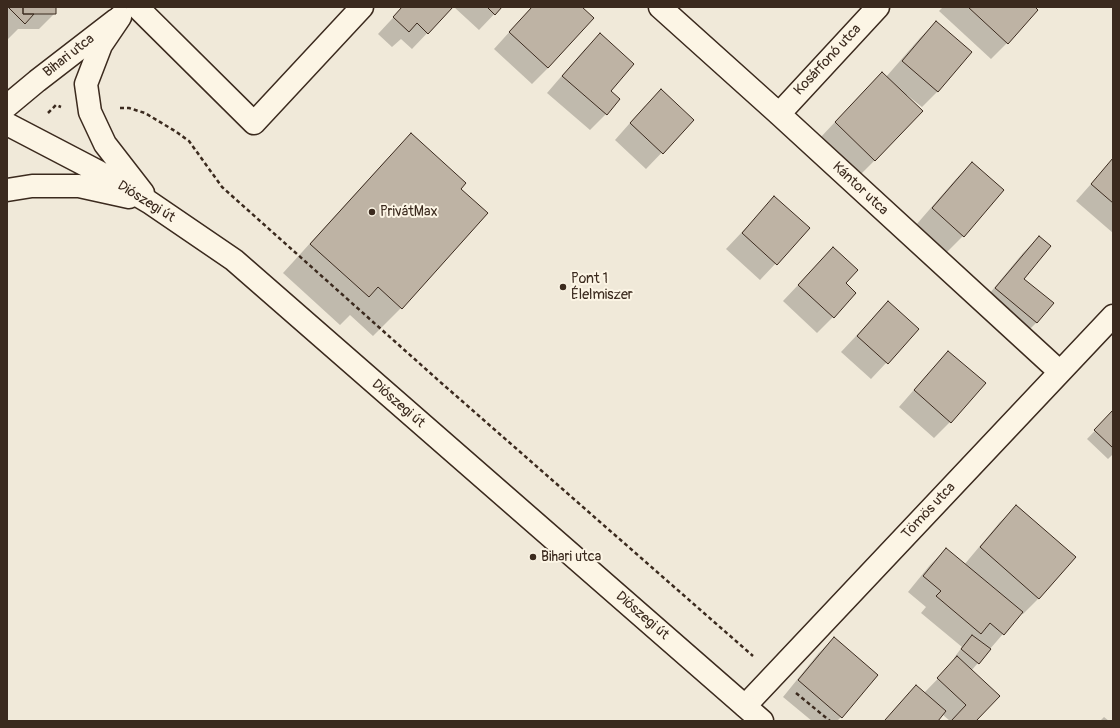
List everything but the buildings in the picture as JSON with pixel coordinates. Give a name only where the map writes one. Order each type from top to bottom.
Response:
[{"type":"street","points":[[149,202],[105,144],[90,112],[86,84],[101,46],[130,10],[254,122],[362,7]]},
{"type":"street","name":"Kántor utca","points":[[660,7],[1060,372]]},
{"type":"street","name":"Kosárfonó utca","points":[[778,114],[878,7]]},
{"type":"street","name":"Bihari utca","points":[[7,106],[37,81],[130,10]]},
{"type":"street","name":"Diószegi út","points":[[7,124],[97,171],[149,202],[234,260],[762,721]]},
{"type":"street","points":[[7,190],[32,186],[79,186],[149,202]]},
{"type":"street","name":"Tömös utca","points":[[745,706],[1113,316]]},
{"type":"path","points":[[26,134],[56,105],[77,114],[114,108],[130,108],[145,113],[189,141],[222,187],[438,380],[774,675],[830,721]]},
{"type":"place","name":"PrivátMax","points":[[372,212]]},
{"type":"place","name":"Pont 1 Élelmiszer","points":[[563,287]]},
{"type":"place","name":"Bihari utca","points":[[533,557]]}]
